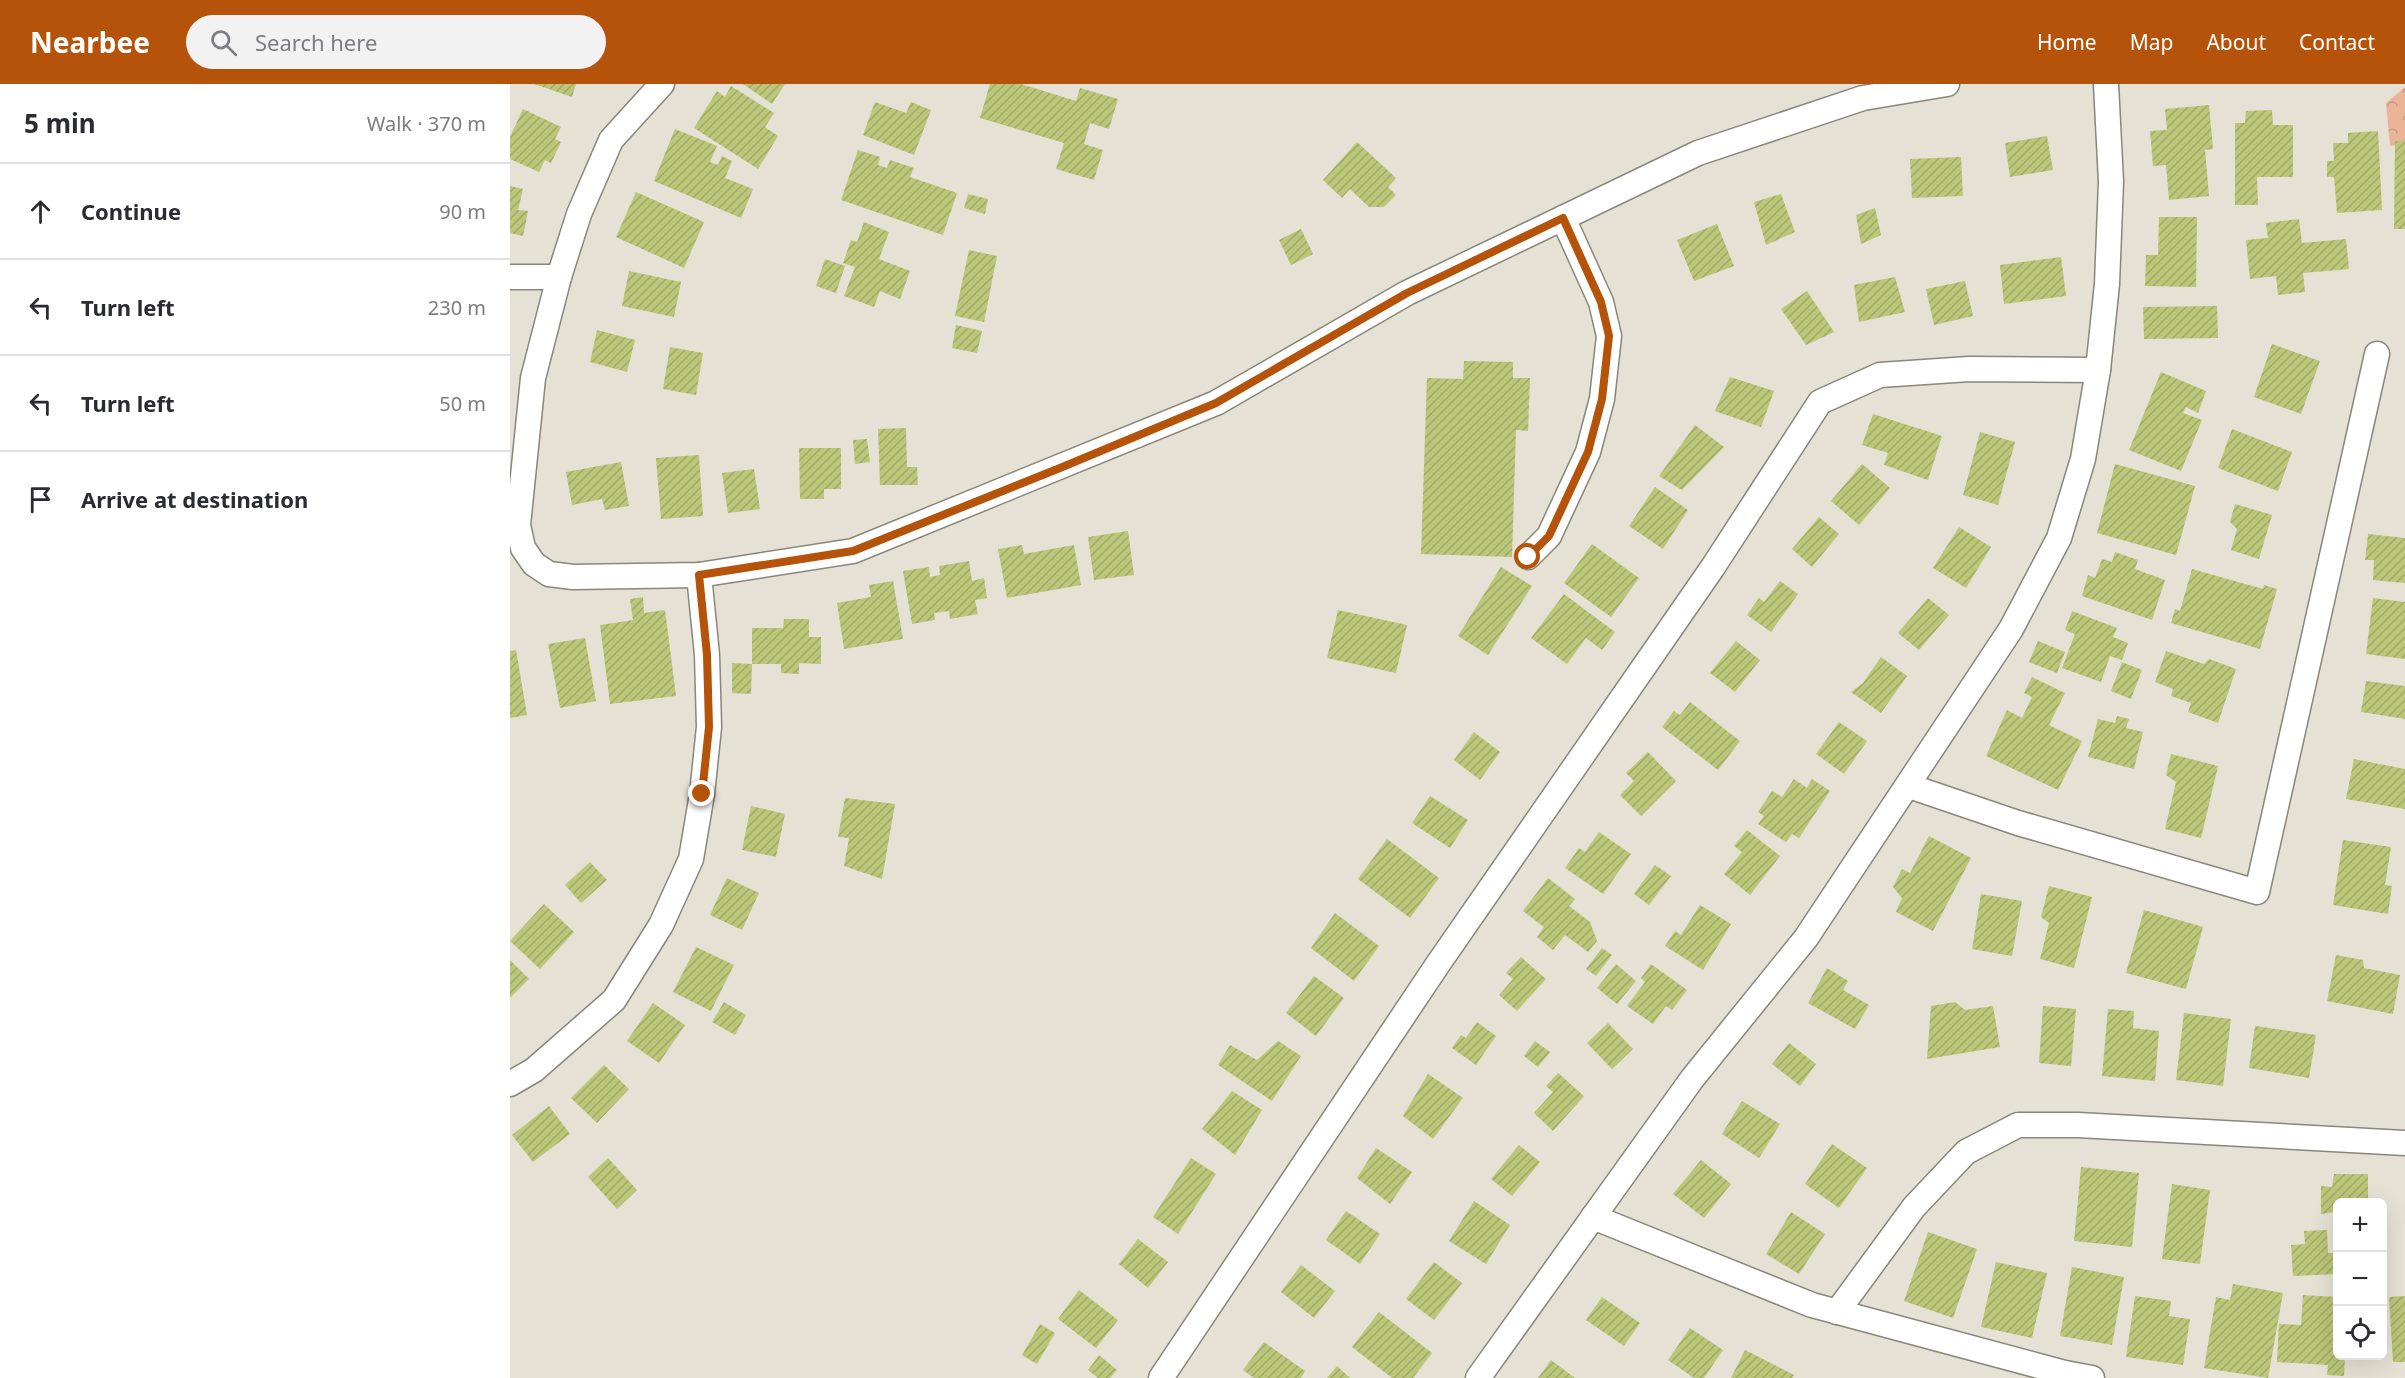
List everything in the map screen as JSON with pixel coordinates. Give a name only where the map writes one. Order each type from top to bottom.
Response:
[{"type":"street","points":[[662,84],[611,140],[579,214],[559,278],[533,378],[518,525],[523,548],[534,564],[549,574],[573,577],[699,575],[853,551],[1216,403],[1407,293],[1698,153],[1863,98],[1947,84]]},
{"type":"street","points":[[1478,1378],[1692,1079],[1806,938],[2011,629],[2059,538],[2083,459],[2098,370],[2107,284],[2111,182],[2106,84]]},
{"type":"street","points":[[1528,557],[1549,536],[1588,452],[1602,399],[1609,336],[1601,302],[1563,218]]},
{"type":"street","points":[[510,278],[559,278]]},
{"type":"street","points":[[1909,786],[2018,823],[2257,892],[2377,354]]},
{"type":"street","points":[[1161,1378],[1438,964],[1713,567],[1820,402],[1880,375],[1969,369],[2098,370]]},
{"type":"street","points":[[510,567],[534,564]]},
{"type":"street","points":[[510,1084],[534,1070],[614,1000],[661,925],[691,858],[702,794],[709,727],[707,655],[699,575]]},
{"type":"street","points":[[1837,1312],[1914,1207],[1966,1152],[2018,1125],[2089,1126],[2405,1143]]},
{"type":"street","points":[[1593,1217],[1812,1305],[2065,1373],[2092,1378]]},
{"type":"green space","points":[[2405,87],[2405,144],[2390,146],[2386,103]]},
{"type":"building","points":[[534,84],[576,84],[572,97]]},
{"type":"building","points":[[743,84],[785,84],[772,104]]},
{"type":"building","points":[[990,84],[1021,84],[1076,101],[1080,88],[1118,99],[1109,129],[1090,123],[1084,144],[1103,150],[1094,180],[1056,169],[1064,143],[980,118]]},
{"type":"building","points":[[731,86],[774,113],[765,127],[778,136],[758,169],[694,128],[717,91],[725,97]]},
{"type":"building","points":[[875,102],[906,113],[911,102],[931,110],[914,155],[863,135]]},
{"type":"building","points":[[2209,105],[2213,149],[2205,150],[2209,196],[2169,200],[2166,165],[2153,166],[2150,131],[2167,130],[2165,109]]},
{"type":"building","points":[[523,109],[561,127],[555,139],[561,142],[551,163],[545,160],[539,172],[510,159],[510,137]]},
{"type":"building","points":[[2272,110],[2273,125],[2293,125],[2293,177],[2257,177],[2258,205],[2235,205],[2235,123],[2245,123],[2246,111]]},
{"type":"building","points":[[675,129],[717,146],[710,162],[718,165],[722,156],[732,161],[725,178],[753,189],[741,218],[654,181]]},
{"type":"building","points":[[2378,131],[2382,210],[2337,213],[2334,177],[2327,177],[2327,161],[2334,161],[2333,143],[2348,143],[2348,133]]},
{"type":"building","points":[[2047,136],[2053,170],[2010,177],[2005,143]]},
{"type":"building","points":[[2395,141],[2405,141],[2405,229],[2394,229]]},
{"type":"building","points":[[1357,142],[1396,178],[1388,187],[1396,195],[1384,207],[1369,207],[1350,189],[1342,198],[1323,180]]},
{"type":"building","points":[[858,150],[880,157],[878,165],[887,168],[890,160],[914,168],[910,177],[957,193],[943,235],[841,200]]},
{"type":"building","points":[[1961,157],[1963,196],[1912,198],[1910,159]]},
{"type":"building","points":[[510,186],[523,189],[518,210],[528,211],[523,236],[510,233]]},
{"type":"building","points":[[636,192],[704,222],[684,268],[616,237]]},
{"type":"building","points":[[968,194],[988,199],[985,214],[964,208]]},
{"type":"building","points":[[1781,194],[1795,232],[1766,245],[1754,202]]},
{"type":"building","points":[[1875,208],[1881,235],[1861,244],[1856,215]]},
{"type":"building","points":[[2159,217],[2197,217],[2196,287],[2145,286],[2146,255],[2158,255]]},
{"type":"building","points":[[2299,219],[2302,243],[2346,239],[2349,269],[2303,273],[2305,292],[2278,295],[2276,276],[2250,279],[2246,240],[2268,238],[2266,223]]},
{"type":"building","points":[[864,222],[889,232],[879,259],[910,271],[900,299],[880,291],[874,307],[844,296],[855,267],[843,263],[851,240],[857,242]]},
{"type":"building","points":[[1717,224],[1734,266],[1694,281],[1677,240]]},
{"type":"building","points":[[1301,229],[1313,254],[1291,265],[1279,240]]},
{"type":"building","points":[[969,250],[997,256],[984,322],[955,316]]},
{"type":"building","points":[[2061,257],[2066,296],[2004,304],[2000,265]]},
{"type":"building","points":[[825,259],[845,266],[836,293],[816,286]]},
{"type":"building","points":[[629,271],[681,282],[674,317],[622,306]]},
{"type":"building","points":[[1895,277],[1905,312],[1859,322],[1854,285]]},
{"type":"building","points":[[1965,281],[1973,316],[1934,325],[1926,289]]},
{"type":"building","points":[[1807,291],[1834,332],[1806,345],[1781,309]]},
{"type":"building","points":[[2217,306],[2218,338],[2144,339],[2143,307]]},
{"type":"building","points":[[956,325],[982,331],[977,353],[952,348]]},
{"type":"building","points":[[597,330],[635,340],[627,372],[590,362]]},
{"type":"building","points":[[2272,344],[2320,361],[2301,414],[2254,397]]},
{"type":"building","points":[[670,347],[703,353],[696,395],[663,389]]},
{"type":"building","points":[[1464,361],[1513,362],[1513,378],[1530,378],[1528,431],[1516,430],[1512,557],[1421,554],[1427,378],[1463,379]]},
{"type":"building","points":[[2161,372],[2206,391],[2198,413],[2186,407],[2183,413],[2202,420],[2181,471],[2129,450]]},
{"type":"building","points":[[1730,377],[1774,391],[1761,427],[1715,411]]},
{"type":"building","points":[[1873,414],[1942,436],[1928,480],[1884,465],[1888,453],[1862,445]]},
{"type":"building","points":[[1695,425],[1724,447],[1682,490],[1659,476]]},
{"type":"building","points":[[906,428],[907,467],[917,467],[918,485],[880,485],[878,429]]},
{"type":"building","points":[[2232,429],[2292,452],[2278,491],[2218,468]]},
{"type":"building","points":[[1980,432],[2015,442],[1998,505],[1963,495]]},
{"type":"building","points":[[867,439],[870,462],[855,464],[853,440]]},
{"type":"building","points":[[799,448],[841,448],[841,489],[824,489],[824,499],[800,499]]},
{"type":"building","points":[[699,455],[703,516],[661,519],[656,458]]},
{"type":"building","points":[[621,462],[629,506],[605,510],[602,499],[572,505],[566,472]]},
{"type":"building","points":[[1862,464],[1890,488],[1859,525],[1831,501]]},
{"type":"building","points":[[2115,464],[2195,486],[2176,555],[2097,533]]},
{"type":"building","points":[[754,469],[760,509],[728,513],[722,473]]},
{"type":"building","points":[[1655,487],[1688,510],[1663,549],[1629,526]]},
{"type":"building","points":[[2235,504],[2272,515],[2259,559],[2231,550],[2237,529],[2230,522]]},
{"type":"building","points":[[1819,517],[1839,534],[1812,567],[1792,549]]},
{"type":"building","points":[[1959,527],[1991,547],[1966,588],[1933,568]]},
{"type":"building","points":[[1128,531],[1134,575],[1094,580],[1088,537]]},
{"type":"building","points":[[2368,534],[2405,538],[2405,583],[2373,580],[2374,560],[2365,560]]},
{"type":"building","points":[[1592,544],[1639,578],[1611,617],[1564,583]]},
{"type":"building","points":[[1022,545],[1024,554],[1074,545],[1081,585],[1007,598],[998,549]]},
{"type":"building","points":[[2115,552],[2138,560],[2135,569],[2165,580],[2152,620],[2082,596],[2088,575],[2095,578],[2102,559],[2112,562]]},
{"type":"building","points":[[969,561],[972,581],[984,578],[987,598],[975,600],[978,614],[950,619],[949,611],[934,613],[935,620],[912,624],[903,571],[929,567],[930,577],[940,575],[939,566]]},
{"type":"building","points":[[1501,567],[1532,586],[1488,655],[1458,636]]},
{"type":"building","points":[[2192,569],[2263,589],[2264,585],[2277,589],[2260,649],[2171,623],[2175,609],[2180,611]]},
{"type":"building","points":[[893,581],[903,639],[844,649],[837,603],[871,597],[869,585]]},
{"type":"building","points":[[1780,581],[1798,594],[1771,632],[1747,615],[1759,598],[1764,602]]},
{"type":"building","points":[[1564,594],[1615,632],[1602,650],[1586,638],[1567,664],[1531,638]]},
{"type":"building","points":[[643,597],[644,613],[665,610],[676,696],[610,704],[600,625],[633,620],[630,599]]},
{"type":"building","points":[[1928,598],[1949,615],[1919,650],[1898,633]]},
{"type":"building","points":[[2373,598],[2405,602],[2405,659],[2366,654]]},
{"type":"building","points":[[1338,610],[1407,625],[1396,673],[1327,658]]},
{"type":"building","points":[[2072,611],[2117,628],[2113,637],[2128,643],[2122,660],[2110,656],[2101,682],[2062,668],[2075,634],[2065,630]]},
{"type":"building","points":[[784,619],[809,619],[809,637],[821,637],[821,664],[799,663],[799,674],[781,673],[781,664],[752,664],[752,628],[783,628]]},
{"type":"building","points":[[585,638],[596,701],[560,708],[548,644]]},
{"type":"building","points":[[1736,641],[1760,660],[1735,692],[1710,673]]},
{"type":"building","points":[[2038,641],[2065,652],[2057,673],[2029,662]]},
{"type":"building","points":[[516,650],[527,715],[510,718],[510,651]]},
{"type":"building","points":[[2166,651],[2204,664],[2209,659],[2236,669],[2218,723],[2188,712],[2191,703],[2171,696],[2173,689],[2155,682]]},
{"type":"building","points":[[1881,657],[1907,676],[1881,713],[1851,692],[1863,683]]},
{"type":"building","points":[[2122,662],[2142,670],[2131,699],[2111,691]]},
{"type":"building","points":[[732,663],[752,664],[751,694],[732,693]]},
{"type":"building","points":[[2032,677],[2065,693],[2049,725],[2082,741],[2058,790],[1986,756],[2007,710],[2022,718],[2032,697],[2024,693]]},
{"type":"building","points":[[2366,681],[2405,686],[2405,719],[2361,712]]},
{"type":"building","points":[[1690,702],[1740,741],[1718,770],[1662,727],[1674,711],[1680,715]]},
{"type":"building","points":[[2117,716],[2129,719],[2126,728],[2143,732],[2134,769],[2088,757],[2098,719],[2115,723]]},
{"type":"building","points":[[1839,722],[1867,741],[1844,774],[1816,754]]},
{"type":"building","points":[[1474,732],[1500,752],[1480,780],[1454,760]]},
{"type":"building","points":[[1648,752],[1676,781],[1641,816],[1620,795],[1634,781],[1626,773]]},
{"type":"building","points":[[2171,754],[2218,766],[2201,838],[2165,829],[2176,782],[2166,775]]},
{"type":"building","points":[[2354,759],[2405,769],[2405,809],[2346,799]]},
{"type":"building","points":[[1794,779],[1807,788],[1812,779],[1830,791],[1799,838],[1792,834],[1786,842],[1758,824],[1764,816],[1758,812],[1772,791],[1782,797]]},
{"type":"building","points":[[1430,796],[1468,820],[1450,848],[1412,823]]},
{"type":"building","points":[[845,798],[895,804],[882,879],[844,866],[849,838],[838,837]]},
{"type":"building","points":[[751,806],[785,814],[776,857],[742,850]]},
{"type":"building","points":[[1747,830],[1780,856],[1750,895],[1724,874],[1742,852],[1734,846]]},
{"type":"building","points":[[1599,832],[1631,854],[1603,894],[1565,868],[1579,848],[1585,852]]},
{"type":"building","points":[[1929,836],[1971,858],[1933,931],[1896,912],[1902,898],[1893,887],[1902,869],[1910,873]]},
{"type":"building","points":[[1387,839],[1439,878],[1410,918],[1358,879]]},
{"type":"building","points":[[2343,840],[2391,847],[2385,885],[2392,886],[2388,914],[2333,905]]},
{"type":"building","points":[[590,862],[607,880],[581,903],[565,885]]},
{"type":"building","points":[[1655,865],[1671,876],[1649,905],[1634,894]]},
{"type":"building","points":[[727,878],[759,893],[742,930],[710,915]]},
{"type":"building","points":[[1548,878],[1575,899],[1569,906],[1590,922],[1597,941],[1588,952],[1565,935],[1553,950],[1537,937],[1544,927],[1523,911]]},
{"type":"building","points":[[2049,886],[2092,897],[2074,968],[2040,959],[2049,923],[2041,917]]},
{"type":"building","points":[[1981,894],[2022,901],[2012,956],[1972,949]]},
{"type":"building","points":[[544,904],[574,932],[540,969],[510,941]]},
{"type":"building","points":[[1700,905],[1731,924],[1703,970],[1665,946],[1675,931],[1681,935]]},
{"type":"building","points":[[2144,910],[2203,927],[2186,989],[2126,973]]},
{"type":"building","points":[[1335,913],[1379,946],[1354,981],[1311,948]]},
{"type":"building","points":[[696,947],[734,965],[711,1011],[673,992]]},
{"type":"building","points":[[1602,948],[1612,955],[1596,976],[1586,969]]},
{"type":"building","points":[[2336,955],[2363,960],[2364,968],[2400,975],[2393,1014],[2327,1001]]},
{"type":"building","points":[[1521,957],[1546,979],[1517,1011],[1499,995],[1513,979],[1506,973]]},
{"type":"building","points":[[510,960],[529,979],[510,998]]},
{"type":"building","points":[[1616,964],[1636,981],[1617,1004],[1597,988]]},
{"type":"building","points":[[1651,964],[1687,990],[1672,1010],[1666,1006],[1653,1024],[1627,1006],[1645,982],[1641,978]]},
{"type":"building","points":[[1827,968],[1848,981],[1843,990],[1869,1005],[1855,1029],[1808,1003]]},
{"type":"building","points":[[1314,976],[1344,998],[1316,1036],[1286,1013]]},
{"type":"building","points":[[724,1002],[746,1015],[735,1035],[712,1022]]},
{"type":"building","points":[[1955,1002],[1965,1010],[1993,1006],[2000,1047],[1927,1059],[1931,1006]]},
{"type":"building","points":[[653,1003],[685,1025],[659,1063],[627,1041]]},
{"type":"building","points":[[2043,1006],[2076,1009],[2071,1066],[2039,1063]]},
{"type":"building","points":[[2108,1009],[2134,1011],[2133,1028],[2159,1031],[2155,1081],[2102,1076]]},
{"type":"building","points":[[2184,1013],[2231,1019],[2223,1086],[2176,1080]]},
{"type":"building","points":[[1477,1022],[1496,1036],[1476,1065],[1452,1048],[1461,1035],[1466,1038]]},
{"type":"building","points":[[1608,1023],[1633,1049],[1612,1069],[1587,1043]]},
{"type":"building","points":[[2255,1026],[2316,1035],[2309,1078],[2249,1068]]},
{"type":"building","points":[[1278,1041],[1301,1056],[1272,1101],[1218,1065],[1230,1045],[1257,1060]]},
{"type":"building","points":[[1535,1041],[1550,1052],[1538,1067],[1524,1056]]},
{"type":"building","points":[[1789,1043],[1816,1064],[1800,1086],[1772,1064]]},
{"type":"building","points":[[604,1065],[629,1089],[597,1123],[571,1098]]},
{"type":"building","points":[[1558,1073],[1584,1096],[1553,1131],[1534,1113],[1553,1092],[1546,1086]]},
{"type":"building","points":[[1428,1074],[1463,1098],[1433,1139],[1403,1116]]},
{"type":"building","points":[[1232,1091],[1262,1110],[1235,1155],[1202,1129]]},
{"type":"building","points":[[1742,1101],[1780,1124],[1759,1158],[1722,1134]]},
{"type":"building","points":[[549,1106],[570,1134],[533,1162],[512,1135]]},
{"type":"building","points":[[1832,1144],[1867,1168],[1839,1208],[1805,1184]]},
{"type":"building","points":[[1519,1145],[1540,1162],[1512,1196],[1491,1179]]},
{"type":"building","points":[[1376,1148],[1412,1172],[1390,1204],[1357,1178]]},
{"type":"building","points":[[608,1158],[637,1190],[617,1209],[588,1177]]},
{"type":"building","points":[[1191,1158],[1216,1174],[1178,1234],[1153,1217]]},
{"type":"building","points":[[1701,1160],[1731,1184],[1704,1218],[1673,1194]]},
{"type":"building","points":[[2081,1167],[2139,1173],[2132,1247],[2074,1241]]},
{"type":"building","points":[[2334,1174],[2368,1174],[2368,1198],[2333,1198],[2333,1212],[2321,1214],[2321,1186],[2332,1187]]},
{"type":"building","points":[[2172,1184],[2210,1190],[2200,1264],[2162,1259]]},
{"type":"building","points":[[1474,1201],[1510,1225],[1486,1264],[1449,1241]]},
{"type":"building","points":[[1346,1211],[1380,1234],[1360,1264],[1326,1240]]},
{"type":"building","points":[[1791,1212],[1825,1234],[1799,1274],[1766,1254]]},
{"type":"building","points":[[2327,1230],[2328,1253],[2333,1253],[2333,1274],[2293,1276],[2291,1245],[2305,1244],[2304,1231]]},
{"type":"building","points":[[1928,1232],[1977,1249],[1953,1318],[1904,1301]]},
{"type":"building","points":[[1138,1239],[1168,1262],[1148,1288],[1119,1264]]},
{"type":"building","points":[[1434,1262],[1462,1283],[1434,1320],[1406,1299]]},
{"type":"building","points":[[1996,1262],[2047,1273],[2032,1338],[1981,1327]]},
{"type":"building","points":[[1301,1265],[1335,1291],[1314,1318],[1281,1292]]},
{"type":"building","points":[[2072,1267],[2124,1277],[2112,1345],[2060,1336]]},
{"type":"building","points":[[2233,1284],[2283,1293],[2268,1378],[2204,1368],[2216,1297],[2230,1300]]},
{"type":"building","points":[[1079,1290],[1118,1320],[1096,1348],[1058,1319]]},
{"type":"building","points":[[2303,1295],[2333,1297],[2333,1360],[2345,1360],[2344,1376],[2327,1375],[2328,1365],[2277,1362],[2279,1324],[2301,1325]]},
{"type":"building","points":[[2135,1296],[2171,1301],[2169,1316],[2190,1319],[2183,1365],[2126,1357]]},
{"type":"building","points":[[2405,1296],[2405,1362],[2393,1362],[2389,1297]]},
{"type":"building","points":[[1602,1297],[1640,1323],[1624,1346],[1586,1320]]},
{"type":"building","points":[[1379,1312],[1432,1353],[1413,1378],[1392,1378],[1352,1347]]},
{"type":"building","points":[[1040,1324],[1055,1333],[1037,1364],[1022,1355]]},
{"type":"building","points":[[1690,1328],[1723,1350],[1704,1378],[1694,1378],[1668,1360]]},
{"type":"building","points":[[1264,1342],[1305,1371],[1301,1378],[1254,1378],[1243,1370]]},
{"type":"building","points":[[1745,1350],[1794,1375],[1792,1378],[1731,1378]]},
{"type":"building","points":[[1099,1355],[1117,1370],[1110,1378],[1098,1378],[1088,1370]]},
{"type":"building","points":[[1551,1360],[1575,1378],[1538,1378]]},
{"type":"building","points":[[1337,1366],[1350,1378],[1327,1378]]},
{"type":"route","points":[[702,794],[709,727],[707,655],[699,575],[853,551],[1060,468],[1216,403],[1407,293],[1563,218],[1601,302],[1609,336],[1602,399],[1588,452],[1549,536],[1528,557]]}]
